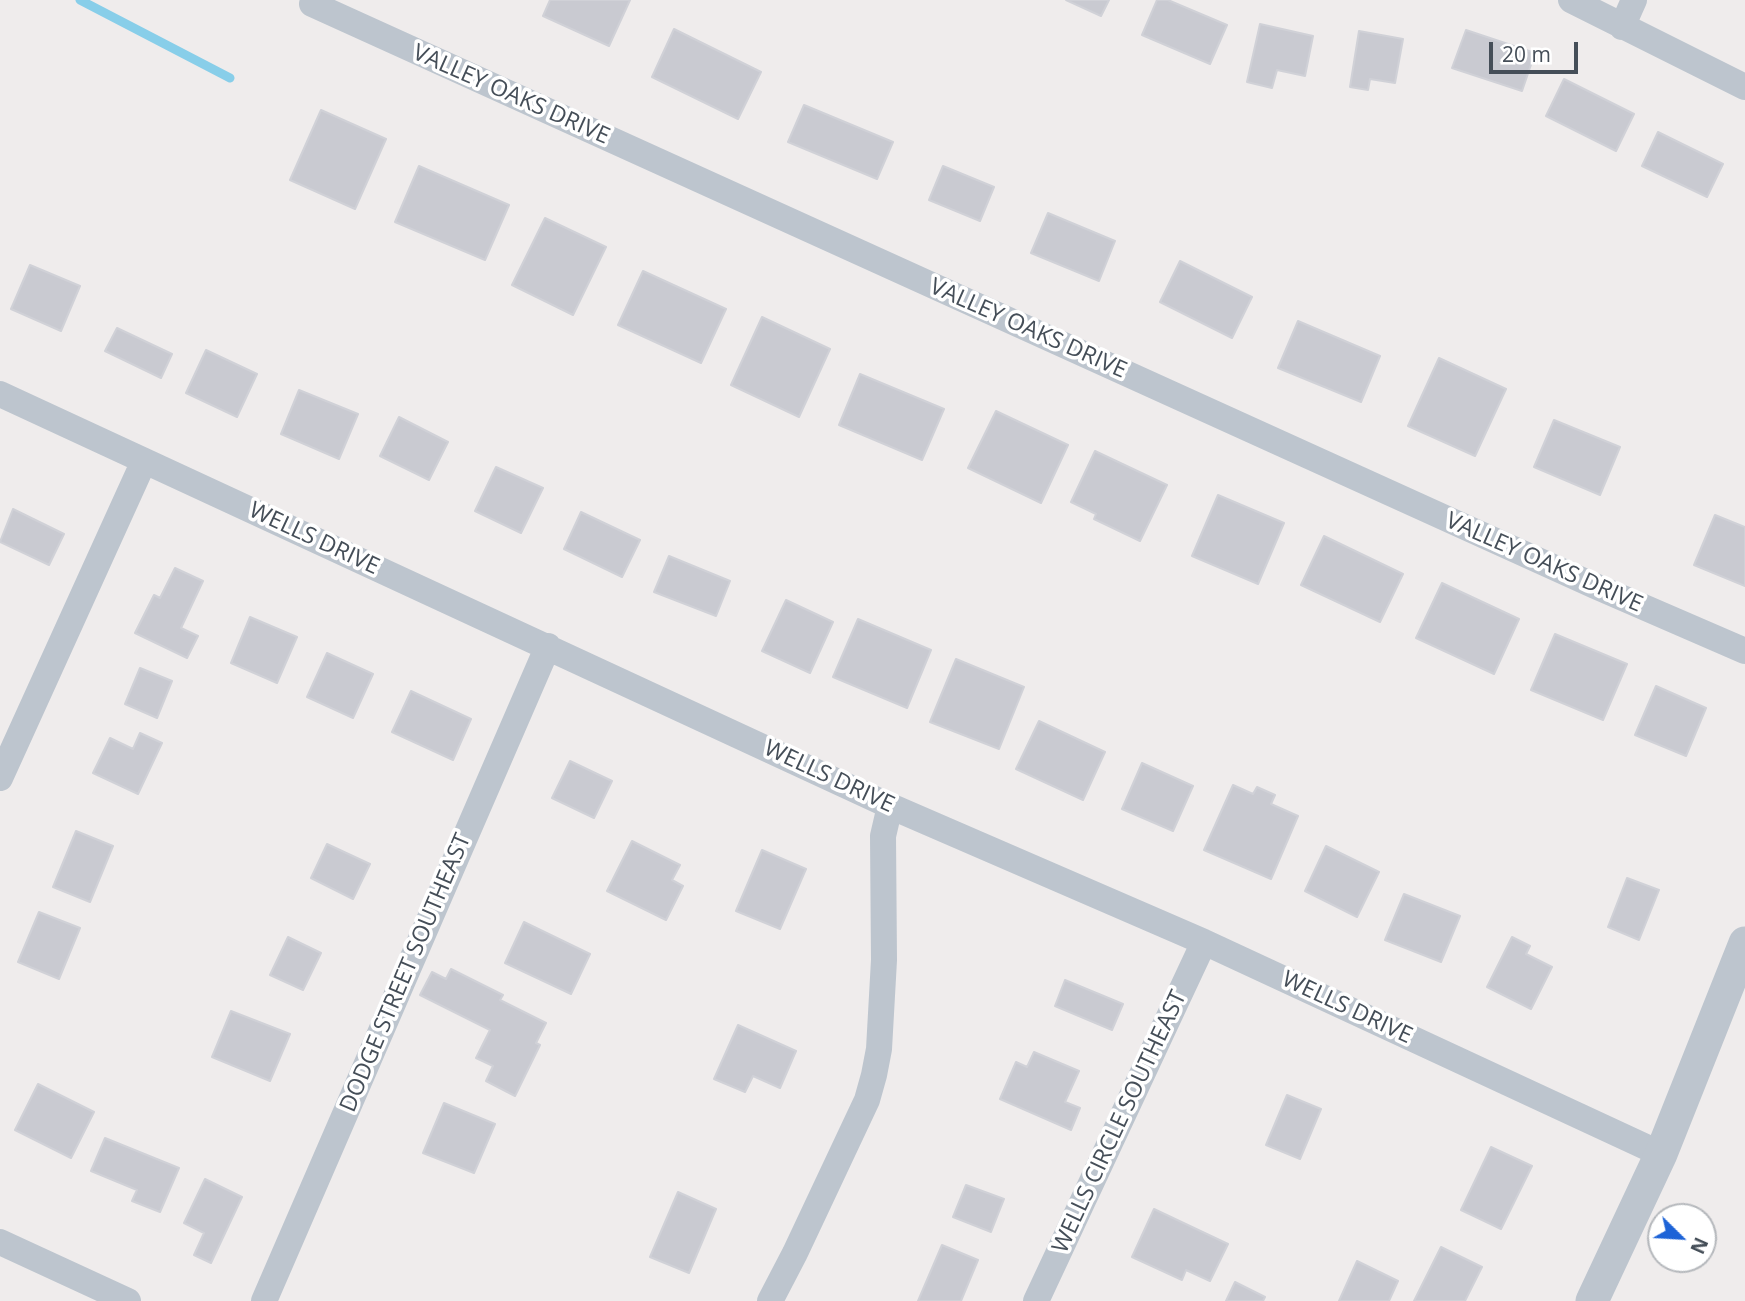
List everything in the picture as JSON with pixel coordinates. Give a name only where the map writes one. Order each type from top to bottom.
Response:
[{"type":"street","points":[[1571,0],[1745,87]]},
{"type":"street","points":[[1622,27],[1634,0]]},
{"type":"street","name":"VALLEY OAKS DRIVE","points":[[312,5],[1595,586],[1745,651]]},
{"type":"street","name":"WELLS DRIVE","points":[[0,394],[890,806],[1204,942],[1661,1154]]},
{"type":"street","points":[[0,778],[144,461]]},
{"type":"street","name":"DODGE STREET SOUTHEAST","points":[[264,1301],[548,646]]},
{"type":"street","points":[[770,1301],[867,1100],[874,1075],[884,960],[883,836],[890,806]]},
{"type":"street","name":"WELLS CIRCLE SOUTHEAST","points":[[1036,1301],[1204,942]]},
{"type":"street","points":[[1592,1301],[1661,1154],[1745,943]]},
{"type":"street","points":[[0,1242],[128,1301]]},
{"type":"building","points":[[550,0],[630,0],[609,46],[543,16]]},
{"type":"building","points":[[1066,0],[1109,0],[1101,16]]},
{"type":"building","points":[[1157,0],[1168,0],[1227,25],[1210,64],[1142,35]]},
{"type":"building","points":[[1260,24],[1313,36],[1305,76],[1277,70],[1272,88],[1247,82]]},
{"type":"building","points":[[674,29],[761,72],[738,119],[652,77]]},
{"type":"building","points":[[1466,30],[1535,53],[1522,91],[1452,68]]},
{"type":"building","points":[[1359,31],[1403,39],[1395,83],[1370,79],[1368,90],[1350,87]]},
{"type":"building","points":[[1564,79],[1634,114],[1616,151],[1546,116]]},
{"type":"building","points":[[804,105],[893,142],[877,179],[788,142]]},
{"type":"building","points":[[321,110],[386,139],[355,209],[290,180]]},
{"type":"building","points":[[1658,132],[1723,164],[1707,197],[1642,166]]},
{"type":"building","points":[[419,166],[509,205],[485,260],[395,222]]},
{"type":"building","points":[[943,166],[994,187],[980,221],[929,200]]},
{"type":"building","points":[[1048,213],[1115,241],[1099,281],[1031,253]]},
{"type":"building","points":[[545,218],[606,247],[573,315],[512,285]]},
{"type":"building","points":[[1180,261],[1252,297],[1232,338],[1160,302]]},
{"type":"building","points":[[30,265],[80,286],[61,331],[11,309]]},
{"type":"building","points":[[643,271],[726,309],[701,363],[618,325]]},
{"type":"building","points":[[762,317],[830,349],[799,417],[731,385]]},
{"type":"building","points":[[1298,321],[1380,356],[1361,402],[1278,368]]},
{"type":"building","points":[[117,328],[172,354],[161,378],[105,351]]},
{"type":"building","points":[[206,350],[257,374],[237,417],[186,393]]},
{"type":"building","points":[[1439,358],[1506,389],[1475,456],[1408,426]]},
{"type":"building","points":[[860,374],[944,409],[922,460],[839,425]]},
{"type":"building","points":[[299,390],[358,414],[339,459],[281,434]]},
{"type":"building","points":[[996,411],[1068,445],[1041,503],[968,468]]},
{"type":"building","points":[[399,417],[448,442],[429,480],[380,456]]},
{"type":"building","points":[[1554,420],[1620,447],[1600,495],[1534,467]]},
{"type":"building","points":[[1095,451],[1167,485],[1140,541],[1094,519],[1096,514],[1071,502]]},
{"type":"building","points":[[496,467],[543,488],[521,533],[475,511]]},
{"type":"building","points":[[1218,495],[1284,523],[1258,584],[1192,556]]},
{"type":"building","points":[[13,509],[64,534],[49,565],[0,542]]},
{"type":"building","points":[[581,512],[640,540],[622,577],[564,549]]},
{"type":"building","points":[[1715,515],[1745,527],[1745,586],[1694,565]]},
{"type":"building","points":[[1324,536],[1403,574],[1380,622],[1301,585]]},
{"type":"building","points":[[669,556],[730,581],[716,616],[654,592]]},
{"type":"building","points":[[175,568],[203,581],[181,628],[198,636],[187,658],[135,633],[154,595],[160,598]]},
{"type":"building","points":[[1442,583],[1519,619],[1494,674],[1416,638]]},
{"type":"building","points":[[786,600],[833,622],[810,673],[762,651]]},
{"type":"building","points":[[250,617],[297,637],[277,683],[231,663]]},
{"type":"building","points":[[858,619],[931,650],[907,708],[833,677]]},
{"type":"building","points":[[1555,634],[1627,664],[1603,720],[1531,690]]},
{"type":"building","points":[[327,653],[373,674],[353,718],[307,697]]},
{"type":"building","points":[[956,659],[1024,687],[999,749],[930,722]]},
{"type":"building","points":[[140,668],[172,681],[157,718],[125,704]]},
{"type":"building","points":[[1656,686],[1706,708],[1686,756],[1635,735]]},
{"type":"building","points":[[411,691],[471,719],[453,760],[392,732]]},
{"type":"building","points":[[1039,721],[1105,752],[1083,800],[1016,769]]},
{"type":"building","points":[[140,733],[162,743],[138,794],[93,773],[110,738],[133,749]]},
{"type":"building","points":[[570,761],[612,781],[594,818],[552,798]]},
{"type":"building","points":[[1142,763],[1193,786],[1173,831],[1122,809]]},
{"type":"building","points":[[1233,785],[1253,794],[1257,787],[1275,795],[1271,804],[1298,816],[1271,879],[1204,850]]},
{"type":"building","points":[[76,831],[113,846],[90,902],[53,887]]},
{"type":"building","points":[[632,841],[680,865],[672,880],[683,886],[666,920],[607,891]]},
{"type":"building","points":[[327,844],[370,864],[353,899],[311,878]]},
{"type":"building","points":[[1326,846],[1379,872],[1357,917],[1305,891]]},
{"type":"building","points":[[762,850],[806,869],[780,929],[736,911]]},
{"type":"building","points":[[1627,878],[1659,890],[1639,940],[1608,927]]},
{"type":"building","points":[[1404,894],[1460,916],[1441,962],[1385,940]]},
{"type":"building","points":[[39,912],[80,928],[59,979],[18,962]]},
{"type":"building","points":[[524,922],[590,954],[571,994],[505,963]]},
{"type":"building","points":[[288,937],[321,953],[303,990],[270,975]]},
{"type":"building","points":[[1512,937],[1530,946],[1526,954],[1552,967],[1531,1009],[1487,987]]},
{"type":"building","points":[[451,969],[503,995],[500,1000],[546,1023],[536,1043],[540,1045],[515,1096],[486,1081],[493,1066],[476,1058],[490,1030],[420,995],[432,972],[446,979]]},
{"type":"building","points":[[1065,980],[1123,1004],[1112,1030],[1055,1006]]},
{"type":"building","points":[[231,1011],[290,1034],[270,1081],[212,1057]]},
{"type":"building","points":[[738,1025],[796,1051],[780,1088],[753,1076],[745,1092],[714,1079]]},
{"type":"building","points":[[1034,1052],[1079,1071],[1065,1102],[1080,1108],[1071,1130],[1000,1099],[1016,1062],[1027,1067]]},
{"type":"building","points":[[38,1084],[94,1112],[71,1158],[15,1130]]},
{"type":"building","points":[[1287,1095],[1321,1109],[1300,1159],[1266,1145]]},
{"type":"building","points":[[444,1103],[495,1124],[474,1173],[423,1153]]},
{"type":"building","points":[[105,1138],[179,1168],[160,1212],[132,1201],[137,1190],[91,1171]]},
{"type":"building","points":[[1491,1147],[1532,1166],[1501,1229],[1461,1210]]},
{"type":"building","points":[[205,1179],[242,1197],[211,1263],[194,1255],[204,1233],[184,1223]]},
{"type":"building","points":[[966,1185],[1004,1199],[991,1232],[953,1217]]},
{"type":"building","points":[[678,1192],[716,1209],[689,1273],[650,1257]]},
{"type":"building","points":[[1154,1209],[1228,1244],[1210,1281],[1186,1270],[1182,1280],[1132,1257]]},
{"type":"building","points":[[942,1245],[978,1260],[961,1301],[918,1301]]},
{"type":"building","points":[[1441,1247],[1482,1267],[1465,1301],[1414,1301]]},
{"type":"building","points":[[1357,1261],[1398,1281],[1389,1301],[1339,1301]]},
{"type":"building","points":[[1235,1282],[1265,1297],[1263,1301],[1226,1301]]},
{"type":"waterway","points":[[80,0],[230,78]]}]
